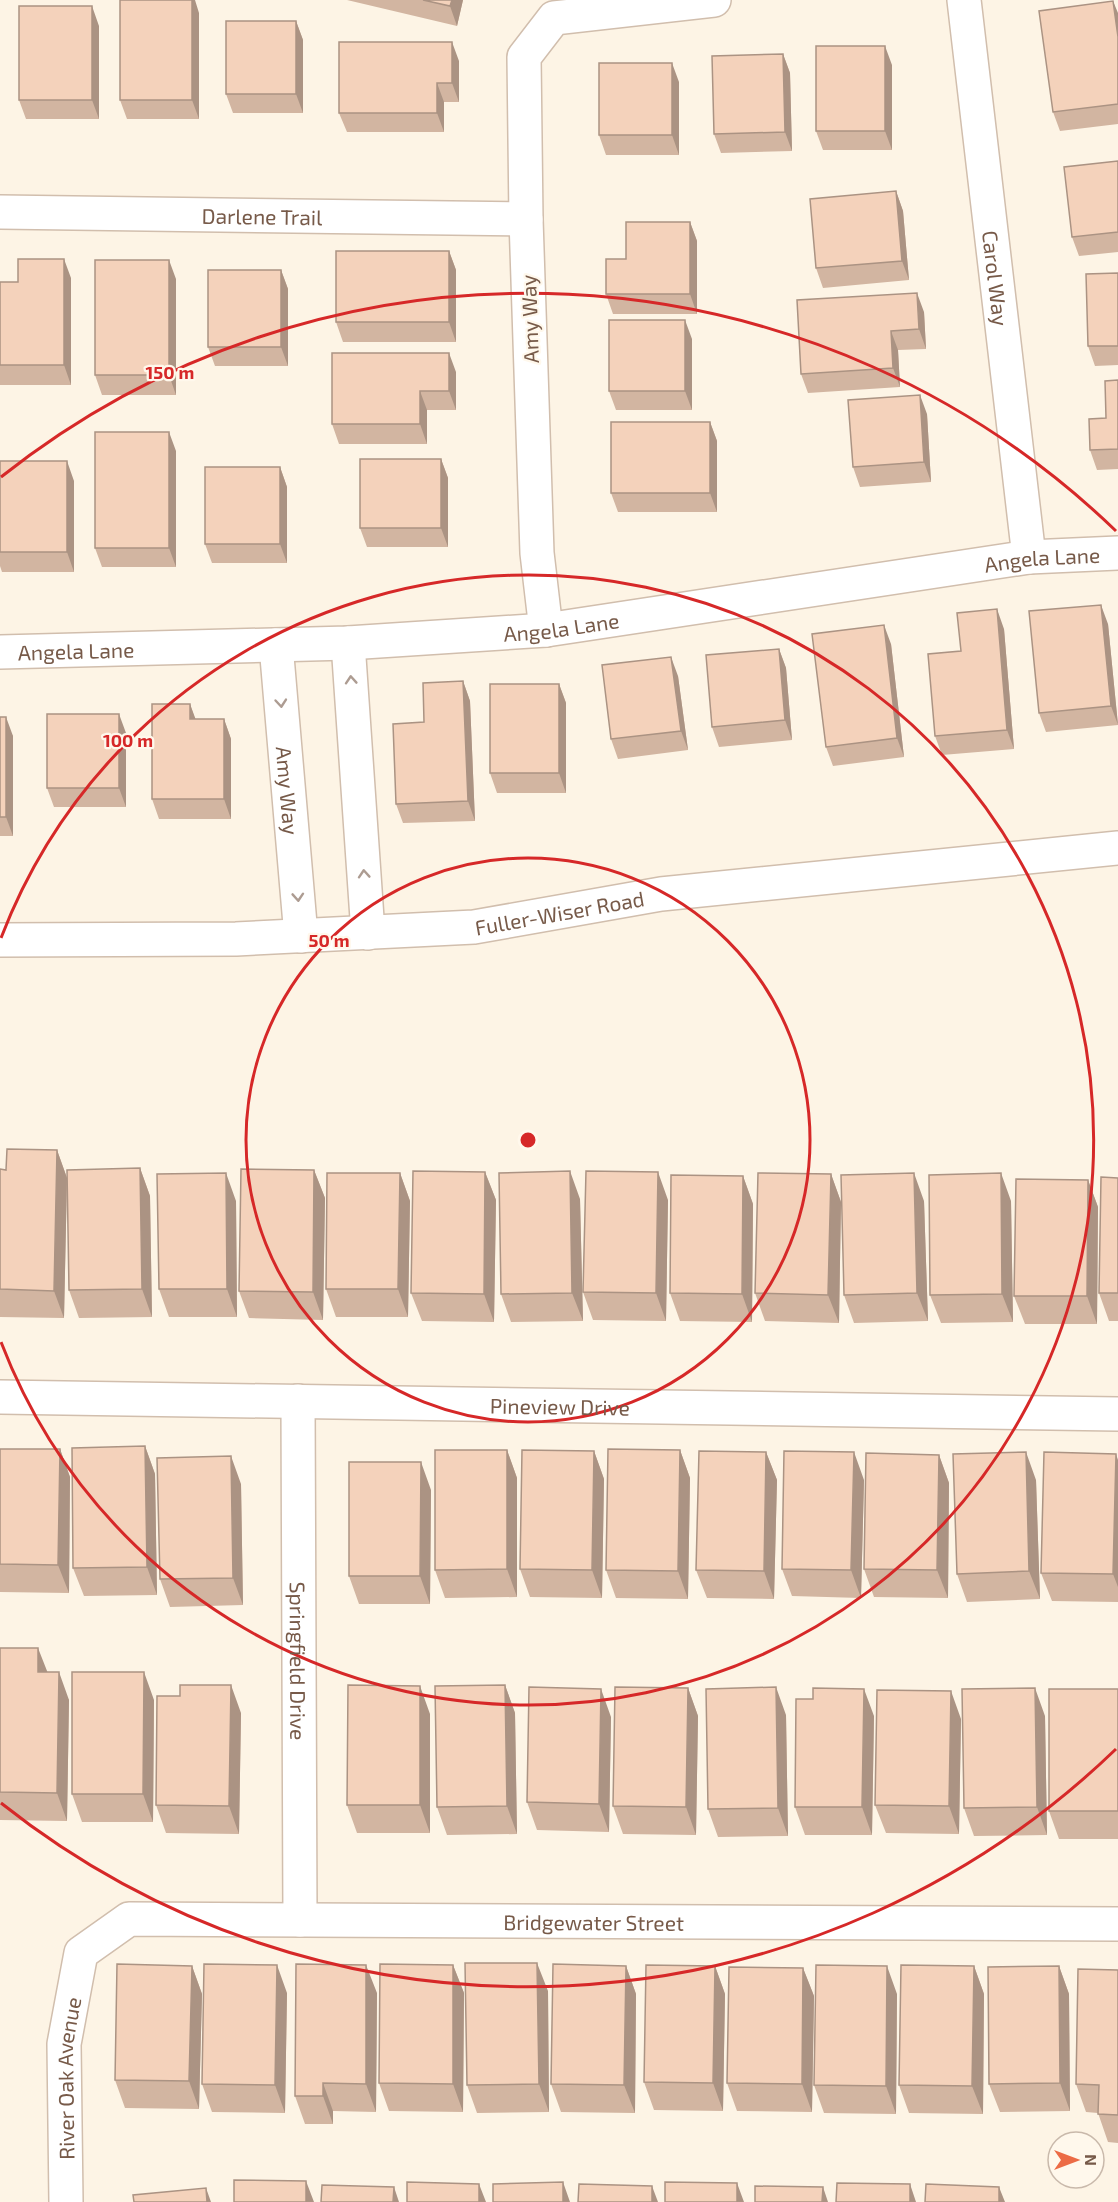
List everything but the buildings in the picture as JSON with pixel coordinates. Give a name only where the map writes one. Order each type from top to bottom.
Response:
[{"type":"street","name":"Amy Way","points":[[546,630],[537,553],[526,219],[524,57],[554,18],[714,0]]},
{"type":"street","name":"Carol Way","points":[[964,0],[1029,557]]},
{"type":"street","name":"Darlene Trail","points":[[0,212],[526,219]]},
{"type":"street","name":"Angela Lane","points":[[0,652],[276,645],[546,630],[1029,557],[1118,553]]},
{"type":"street","points":[[348,642],[368,933]]},
{"type":"street","name":"Amy Way","points":[[276,645],[301,936]]},
{"type":"street","name":"Fuller-Wiser Road","points":[[0,940],[236,939],[474,927],[662,894],[1118,848]]},
{"type":"street","name":"Pineview Drive","points":[[0,1397],[1118,1414]]},
{"type":"street","name":"Springfield Drive","points":[[298,1401],[300,1920]]},
{"type":"street","name":"Bridgewater Street","points":[[81,1953],[129,1919],[1118,1924]]},
{"type":"street","name":"River Oak Avenue","points":[[66,2202],[64,2044],[81,1953]]}]
